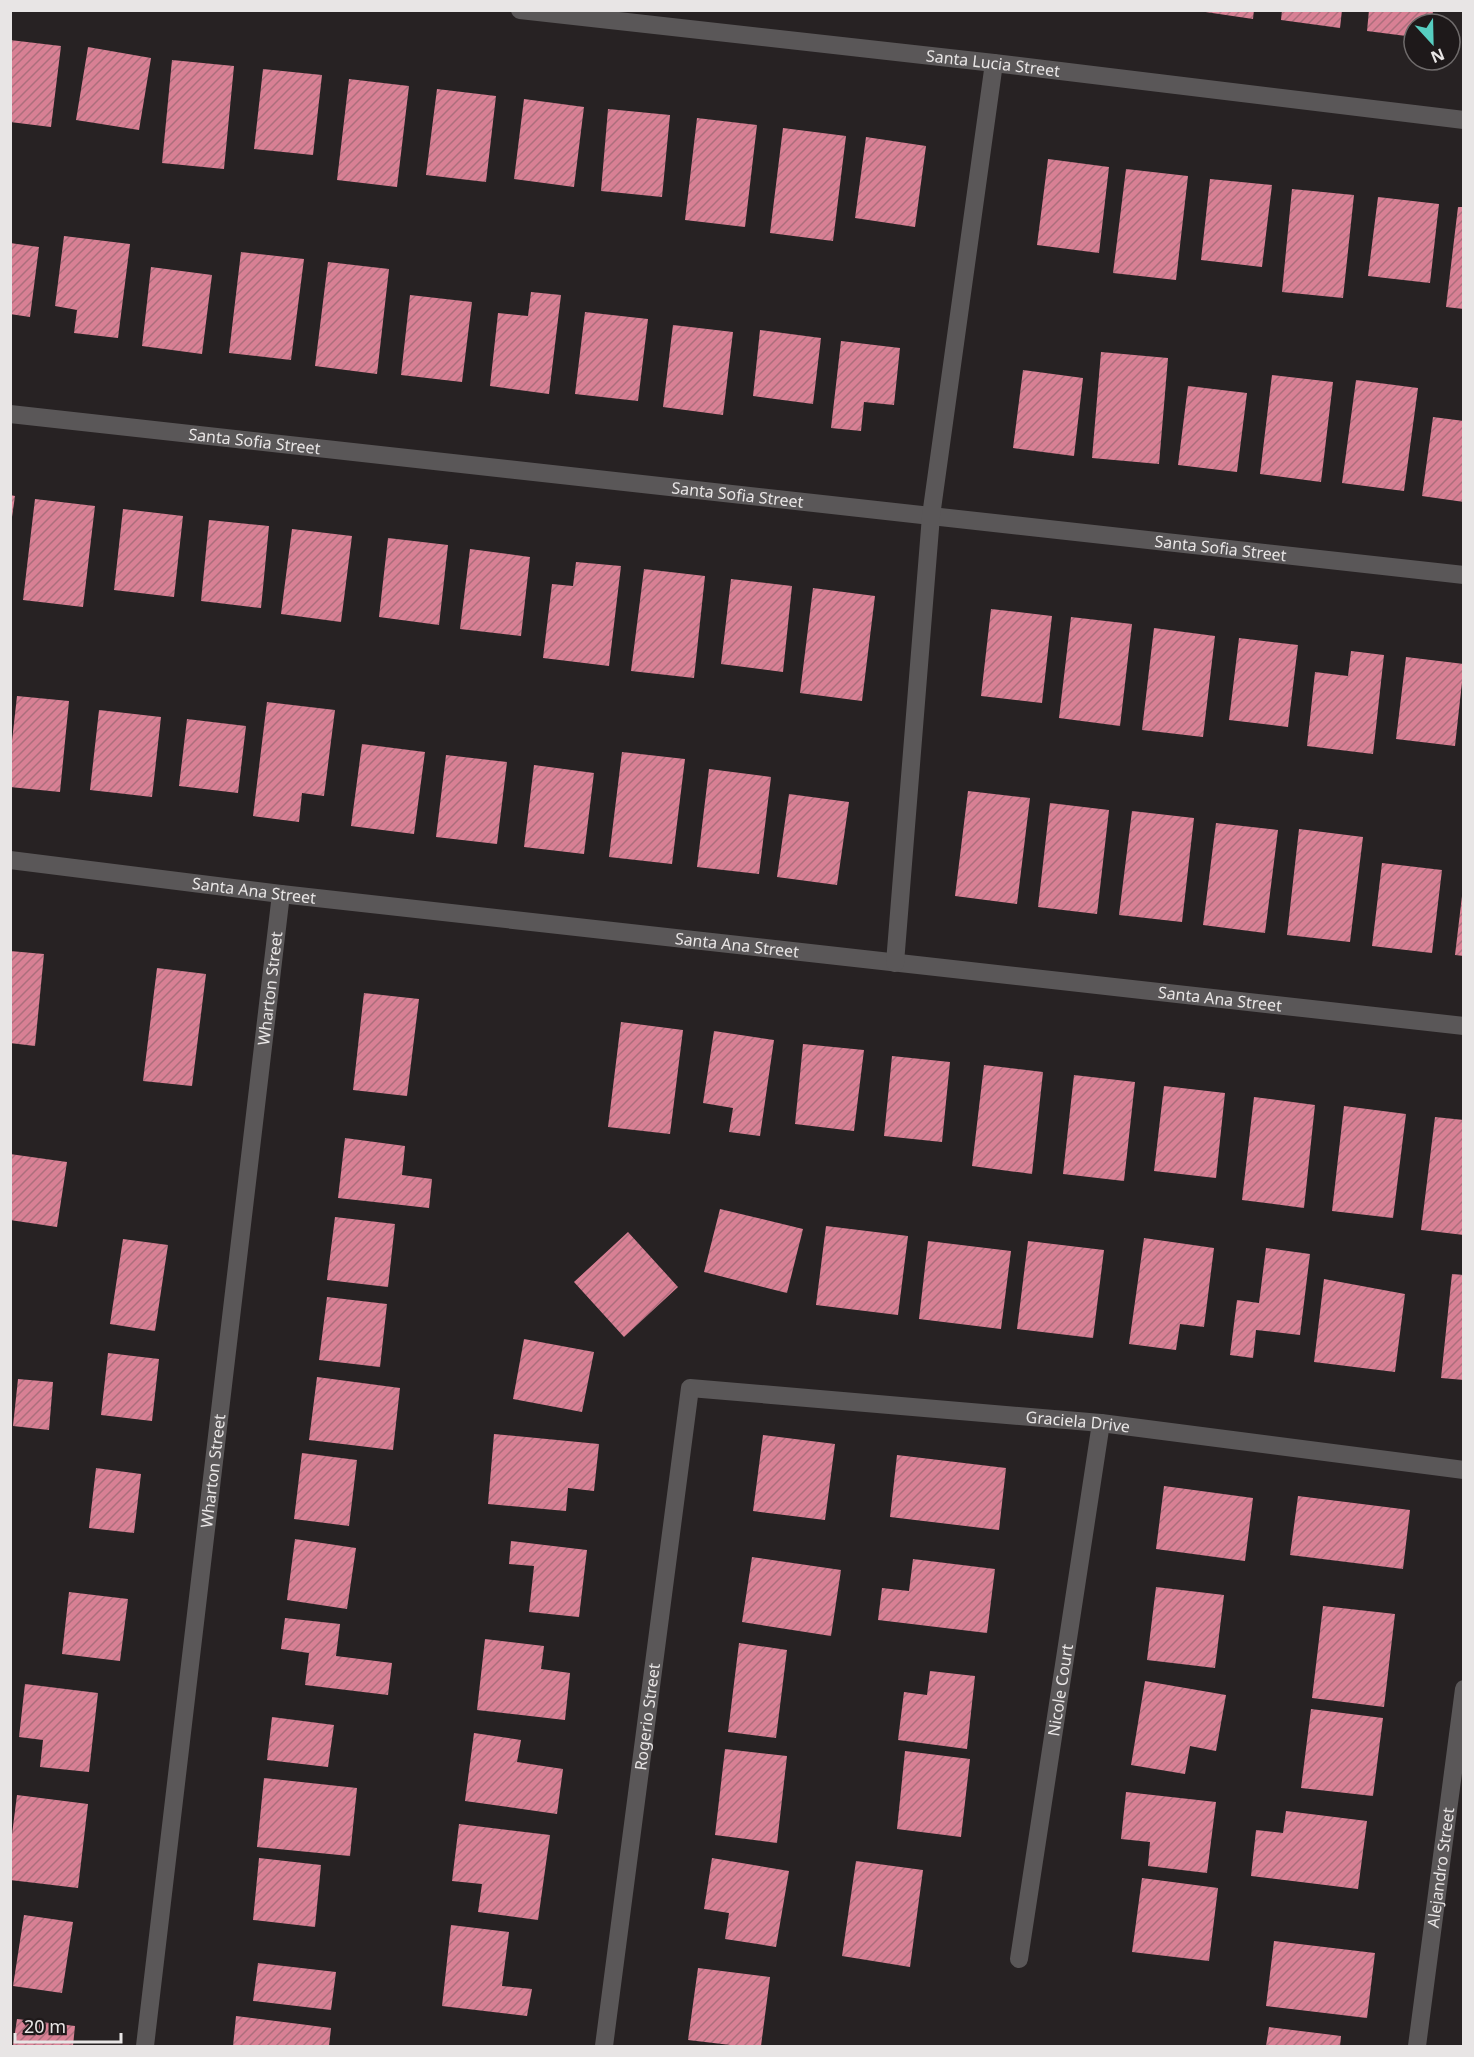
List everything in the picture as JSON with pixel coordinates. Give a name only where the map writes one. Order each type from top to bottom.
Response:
[{"type":"street","name":"Santa Lucia Street","points":[[520,10],[651,18],[994,63],[1464,120]]},
{"type":"street","points":[[895,963],[931,516],[994,63]]},
{"type":"street","name":"Santa Sofia Street","points":[[10,414],[1464,575]]},
{"type":"street","name":"Santa Ana Street","points":[[10,860],[280,894],[1464,1026]]},
{"type":"street","name":"Wharton Street","points":[[145,2046],[280,894]]},
{"type":"street","name":"Graciela Drive","points":[[690,1388],[1101,1423],[1464,1470]]},
{"type":"street","name":"Rogerio Street","points":[[604,2046],[690,1388]]},
{"type":"street","name":"Nicole Court","points":[[1019,1959],[1101,1423]]},
{"type":"street","name":"Alejandro Street","points":[[1417,2046],[1464,1689]]},
{"type":"building","points":[[1192,10],[1254,10],[1253,19]]},
{"type":"building","points":[[1282,10],[1342,10],[1340,28],[1281,20]]},
{"type":"building","points":[[1369,10],[1433,10],[1433,12],[1402,12],[1402,35],[1367,31]]},
{"type":"building","points":[[10,40],[61,46],[51,127],[10,122]]},
{"type":"building","points":[[88,47],[151,58],[139,130],[76,120]]},
{"type":"building","points":[[172,60],[234,66],[224,169],[162,163]]},
{"type":"building","points":[[263,69],[322,75],[313,155],[254,149]]},
{"type":"building","points":[[349,79],[409,86],[397,187],[337,180]]},
{"type":"building","points":[[437,89],[496,96],[486,182],[426,175]]},
{"type":"building","points":[[524,99],[584,107],[574,187],[514,179]]},
{"type":"building","points":[[608,109],[670,115],[662,197],[601,191]]},
{"type":"building","points":[[697,118],[757,125],[745,227],[685,220]]},
{"type":"building","points":[[783,128],[846,136],[833,241],[770,233]]},
{"type":"building","points":[[866,137],[926,146],[915,227],[855,218]]},
{"type":"building","points":[[1048,159],[1109,167],[1099,253],[1037,245]]},
{"type":"building","points":[[1126,169],[1188,176],[1176,280],[1113,273]]},
{"type":"building","points":[[1210,179],[1272,185],[1262,267],[1201,260]]},
{"type":"building","points":[[1292,189],[1354,195],[1343,298],[1282,292]]},
{"type":"building","points":[[1378,197],[1439,204],[1430,283],[1368,276]]},
{"type":"building","points":[[1458,207],[1464,207],[1464,309],[1446,307]]},
{"type":"building","points":[[64,236],[130,244],[118,338],[74,333],[77,310],[55,306]]},
{"type":"building","points":[[10,243],[39,247],[30,317],[10,314]]},
{"type":"building","points":[[241,252],[304,259],[291,360],[229,353]]},
{"type":"building","points":[[328,262],[389,269],[377,374],[315,366]]},
{"type":"building","points":[[151,267],[212,275],[202,354],[142,346]]},
{"type":"building","points":[[531,292],[561,295],[549,394],[490,386],[498,313],[528,316]]},
{"type":"building","points":[[410,295],[472,302],[462,382],[401,375]]},
{"type":"building","points":[[585,312],[648,319],[638,401],[575,394]]},
{"type":"building","points":[[673,325],[733,332],[723,415],[663,407]]},
{"type":"building","points":[[760,330],[821,338],[813,404],[753,396]]},
{"type":"building","points":[[841,341],[900,348],[894,405],[864,402],[861,431],[831,428]]},
{"type":"building","points":[[1101,352],[1168,358],[1159,464],[1092,458]]},
{"type":"building","points":[[1023,370],[1083,378],[1074,456],[1013,448]]},
{"type":"building","points":[[1272,375],[1333,382],[1321,482],[1260,474]]},
{"type":"building","points":[[1356,380],[1418,388],[1404,491],[1342,483]]},
{"type":"building","points":[[1188,386],[1247,393],[1237,472],[1178,465]]},
{"type":"building","points":[[1433,417],[1464,421],[1464,502],[1422,496]]},
{"type":"building","points":[[10,495],[15,496],[12,517],[10,517]]},
{"type":"building","points":[[35,499],[95,506],[83,607],[23,600]]},
{"type":"building","points":[[123,509],[183,516],[174,597],[114,590]]},
{"type":"building","points":[[209,520],[269,526],[261,608],[201,601]]},
{"type":"building","points":[[292,529],[352,536],[341,622],[281,614]]},
{"type":"building","points":[[388,538],[448,545],[439,625],[379,617]]},
{"type":"building","points":[[470,549],[530,557],[521,636],[460,629]]},
{"type":"building","points":[[576,562],[621,566],[609,666],[543,658],[552,584],[573,586]]},
{"type":"building","points":[[644,569],[705,576],[694,678],[631,671]]},
{"type":"building","points":[[731,579],[792,586],[783,672],[721,664]]},
{"type":"building","points":[[813,588],[875,596],[862,701],[800,693]]},
{"type":"building","points":[[991,609],[1052,616],[1042,703],[981,696]]},
{"type":"building","points":[[1071,617],[1132,624],[1120,726],[1059,718]]},
{"type":"building","points":[[1154,628],[1215,636],[1203,737],[1142,730]]},
{"type":"building","points":[[1239,638],[1298,645],[1288,727],[1229,720]]},
{"type":"building","points":[[1351,651],[1384,655],[1373,754],[1307,746],[1315,672],[1348,676]]},
{"type":"building","points":[[1406,657],[1464,664],[1455,746],[1396,739]]},
{"type":"building","points":[[17,696],[69,701],[60,792],[10,787],[10,759]]},
{"type":"building","points":[[267,702],[335,710],[324,796],[302,793],[299,822],[253,816]]},
{"type":"building","points":[[99,710],[161,717],[152,797],[90,790]]},
{"type":"building","points":[[187,719],[246,726],[238,793],[179,786]]},
{"type":"building","points":[[362,744],[425,752],[414,834],[351,826]]},
{"type":"building","points":[[622,752],[685,759],[672,864],[609,857]]},
{"type":"building","points":[[446,755],[507,762],[497,844],[436,837]]},
{"type":"building","points":[[534,765],[594,773],[584,854],[524,847]]},
{"type":"building","points":[[709,769],[771,777],[759,874],[697,867]]},
{"type":"building","points":[[968,791],[1030,798],[1017,904],[955,896]]},
{"type":"building","points":[[789,794],[849,802],[837,885],[777,877]]},
{"type":"building","points":[[1050,803],[1109,810],[1097,914],[1038,907]]},
{"type":"building","points":[[1132,811],[1194,818],[1182,922],[1119,915]]},
{"type":"building","points":[[1216,823],[1278,830],[1265,933],[1203,925]]},
{"type":"building","points":[[1299,829],[1363,837],[1350,942],[1287,935]]},
{"type":"building","points":[[1382,863],[1442,870],[1432,953],[1372,946]]},
{"type":"building","points":[[1462,896],[1464,896],[1464,956],[1455,955]]},
{"type":"building","points":[[10,951],[44,954],[35,1046],[10,1043]]},
{"type":"building","points":[[157,968],[206,974],[192,1086],[143,1081]]},
{"type":"building","points":[[364,993],[419,999],[407,1096],[353,1090]]},
{"type":"building","points":[[621,1022],[683,1030],[670,1134],[608,1127]]},
{"type":"building","points":[[714,1031],[774,1040],[760,1136],[729,1132],[733,1108],[703,1103]]},
{"type":"building","points":[[803,1044],[864,1050],[854,1131],[795,1124]]},
{"type":"building","points":[[892,1056],[950,1062],[942,1142],[884,1136]]},
{"type":"building","points":[[984,1065],[1043,1072],[1032,1174],[972,1166]]},
{"type":"building","points":[[1074,1075],[1135,1082],[1124,1181],[1063,1174]]},
{"type":"building","points":[[1164,1086],[1225,1093],[1216,1178],[1154,1171]]},
{"type":"building","points":[[1254,1097],[1315,1105],[1304,1208],[1242,1200]]},
{"type":"building","points":[[1344,1106],[1406,1114],[1393,1218],[1332,1211]]},
{"type":"building","points":[[1435,1117],[1464,1120],[1464,1235],[1421,1230]]},
{"type":"building","points":[[345,1138],[405,1146],[402,1175],[432,1179],[429,1208],[338,1198]]},
{"type":"building","points":[[10,1154],[67,1162],[57,1227],[10,1220]]},
{"type":"building","points":[[720,1209],[803,1229],[787,1293],[704,1272]]},
{"type":"building","points":[[335,1217],[395,1224],[388,1287],[327,1280]]},
{"type":"building","points":[[826,1226],[908,1236],[898,1315],[816,1305]]},
{"type":"building","points":[[628,1232],[678,1287],[624,1337],[574,1282]]},
{"type":"building","points":[[1144,1238],[1214,1248],[1204,1327],[1180,1324],[1176,1350],[1129,1344]]},
{"type":"building","points":[[123,1239],[168,1245],[155,1331],[110,1324]]},
{"type":"building","points":[[928,1241],[1011,1251],[1001,1329],[919,1319]]},
{"type":"building","points":[[1028,1241],[1104,1250],[1093,1338],[1017,1329]]},
{"type":"building","points":[[1266,1248],[1310,1254],[1300,1335],[1256,1330],[1253,1358],[1230,1355],[1237,1300],[1259,1303]]},
{"type":"building","points":[[1452,1274],[1464,1275],[1464,1380],[1441,1378]]},
{"type":"building","points":[[1324,1279],[1405,1294],[1395,1372],[1314,1362]]},
{"type":"building","points":[[327,1297],[387,1304],[380,1367],[319,1360]]},
{"type":"building","points":[[524,1339],[594,1352],[582,1412],[513,1399]]},
{"type":"building","points":[[108,1353],[159,1359],[152,1421],[101,1415]]},
{"type":"building","points":[[317,1377],[400,1388],[393,1450],[309,1440]]},
{"type":"building","points":[[18,1379],[53,1382],[49,1430],[13,1426]]},
{"type":"building","points":[[494,1434],[599,1444],[594,1491],[568,1488],[566,1511],[488,1504]]},
{"type":"building","points":[[763,1435],[835,1444],[825,1520],[753,1511]]},
{"type":"building","points":[[302,1453],[357,1460],[349,1526],[294,1519]]},
{"type":"building","points":[[897,1455],[1006,1468],[999,1530],[890,1517]]},
{"type":"building","points":[[96,1468],[141,1474],[134,1533],[89,1528]]},
{"type":"building","points":[[1164,1486],[1253,1498],[1245,1561],[1156,1549]]},
{"type":"building","points":[[1298,1496],[1410,1510],[1403,1569],[1290,1555]]},
{"type":"building","points":[[295,1539],[356,1548],[347,1609],[287,1600]]},
{"type":"building","points":[[511,1541],[587,1550],[579,1617],[529,1612],[534,1566],[509,1564]]},
{"type":"building","points":[[752,1557],[841,1570],[831,1636],[742,1622]]},
{"type":"building","points":[[913,1559],[995,1569],[987,1633],[878,1620],[882,1588],[909,1591]]},
{"type":"building","points":[[1156,1587],[1224,1595],[1215,1668],[1147,1660]]},
{"type":"building","points":[[69,1592],[128,1599],[120,1661],[62,1654]]},
{"type":"building","points":[[1323,1606],[1395,1614],[1384,1707],[1312,1698]]},
{"type":"building","points":[[285,1618],[340,1624],[336,1656],[392,1663],[388,1695],[305,1685],[309,1653],[281,1649]]},
{"type":"building","points":[[485,1639],[544,1646],[541,1669],[570,1673],[565,1720],[477,1710]]},
{"type":"building","points":[[739,1643],[787,1650],[776,1738],[728,1732]]},
{"type":"building","points":[[930,1671],[975,1676],[967,1749],[898,1740],[904,1692],[927,1695]]},
{"type":"building","points":[[1145,1681],[1226,1695],[1216,1751],[1190,1746],[1185,1774],[1131,1765]]},
{"type":"building","points":[[25,1684],[98,1693],[89,1772],[40,1767],[43,1740],[19,1737]]},
{"type":"building","points":[[1311,1709],[1383,1718],[1373,1796],[1301,1788]]},
{"type":"building","points":[[272,1717],[334,1725],[328,1767],[267,1760]]},
{"type":"building","points":[[474,1733],[521,1740],[517,1762],[563,1769],[557,1814],[465,1801]]},
{"type":"building","points":[[725,1749],[787,1756],[777,1843],[715,1835]]},
{"type":"building","points":[[905,1751],[970,1759],[961,1837],[897,1829]]},
{"type":"building","points":[[264,1778],[357,1788],[350,1856],[257,1847]]},
{"type":"building","points":[[1126,1792],[1216,1802],[1207,1873],[1148,1866],[1150,1842],[1121,1839]]},
{"type":"building","points":[[17,1795],[88,1804],[78,1888],[10,1880],[10,1850]]},
{"type":"building","points":[[1286,1811],[1367,1821],[1358,1889],[1251,1876],[1256,1830],[1283,1833]]},
{"type":"building","points":[[459,1824],[550,1835],[538,1920],[478,1912],[482,1884],[452,1881]]},
{"type":"building","points":[[259,1858],[321,1865],[315,1927],[253,1920]]},
{"type":"building","points":[[712,1858],[789,1871],[776,1947],[725,1939],[729,1913],[704,1909]]},
{"type":"building","points":[[856,1861],[923,1870],[910,1967],[842,1956]]},
{"type":"building","points":[[1142,1878],[1218,1888],[1209,1961],[1132,1952]]},
{"type":"building","points":[[24,1915],[73,1922],[62,1993],[13,1986]]},
{"type":"building","points":[[451,1925],[509,1932],[502,1986],[532,1989],[527,2016],[442,2006]]},
{"type":"building","points":[[1274,1941],[1375,1953],[1367,2018],[1266,2006]]},
{"type":"building","points":[[258,1963],[336,1972],[331,2010],[253,2001]]},
{"type":"building","points":[[698,1968],[770,1977],[761,2046],[739,2046],[688,2040]]},
{"type":"building","points":[[236,2016],[331,2028],[329,2046],[233,2046]]},
{"type":"building","points":[[17,2019],[75,2026],[73,2046],[13,2046]]},
{"type":"building","points":[[1269,2027],[1341,2036],[1340,2046],[1266,2046]]}]
